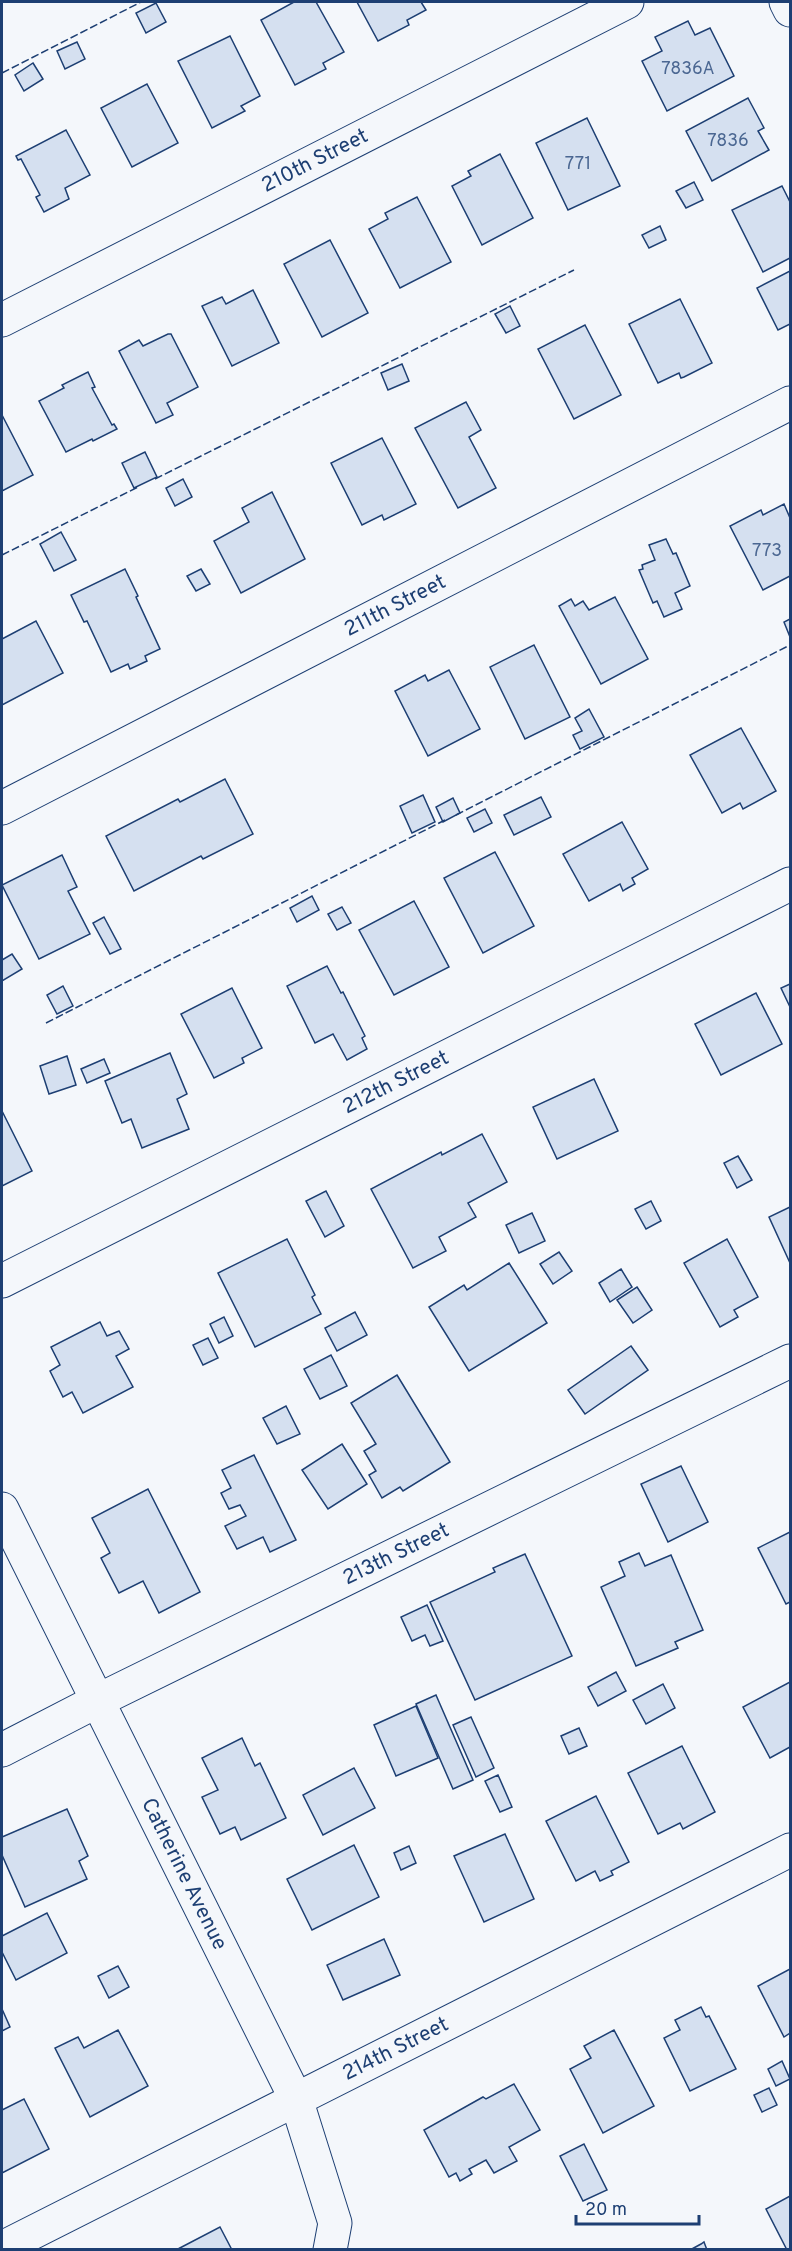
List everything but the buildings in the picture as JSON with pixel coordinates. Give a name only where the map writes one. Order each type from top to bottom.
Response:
[{"type":"street","name":"210th Street","points":[[2,320],[627,2]]},
{"type":"street","points":[[786,2],[790,10]]},
{"type":"street","name":"211th Street","points":[[2,808],[790,403]]},
{"type":"street","name":"212th Street","points":[[2,1281],[790,884]]},
{"type":"street","name":"213th Street","points":[[2,1750],[97,1701],[790,1361]]},
{"type":"street","name":"Catherine Avenue","points":[[2,1509],[296,2099],[335,2223],[330,2250]]},
{"type":"street","name":"214th Street","points":[[2,2248],[790,1850]]},
{"type":"fence","points":[[2,73],[141,2]]},
{"type":"fence","points":[[155,479],[574,270]]},
{"type":"fence","points":[[2,555],[138,487]]},
{"type":"fence","points":[[456,815],[790,645]]},
{"type":"fence","points":[[46,1023],[445,820]]}]
